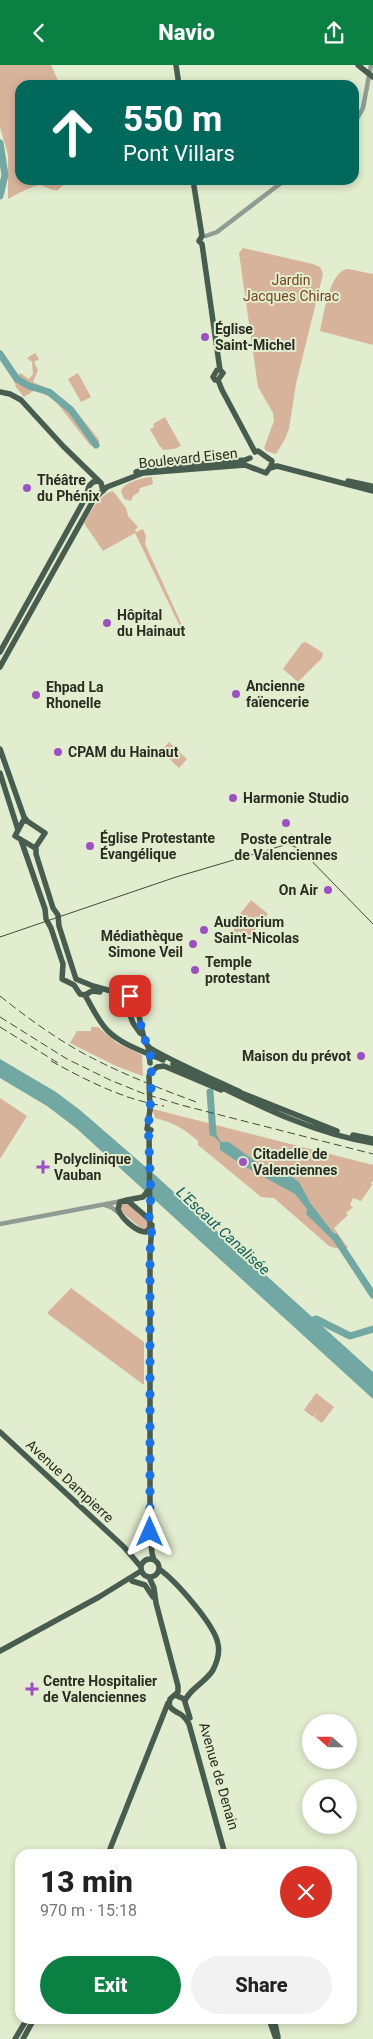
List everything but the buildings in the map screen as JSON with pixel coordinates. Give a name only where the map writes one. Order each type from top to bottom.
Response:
[{"type":"main road","points":[[176,65],[178,80]]},
{"type":"main road","points":[[358,65],[371,75]]},
{"type":"main road","points":[[193,185],[204,236],[202,244],[220,370],[223,373],[218,380],[255,452],[259,452],[271,465],[373,487]]},
{"type":"main road","points":[[0,392],[8,393],[21,400],[100,482],[103,491],[97,496],[0,667]]},
{"type":"main road","points":[[250,466],[248,463],[255,452]]},
{"type":"main road","name":"Boulevard Eisen","points":[[100,482],[106,484],[145,468],[245,460],[250,458]]},
{"type":"main road","points":[[271,465],[373,491]]},
{"type":"main road","name":"Boulevard Eisen","points":[[103,491],[108,486],[143,473],[250,466],[264,474],[271,465]]},
{"type":"main road","points":[[88,471],[91,495],[97,496]]},
{"type":"main road","points":[[0,652],[86,497],[89,487],[92,482],[100,482]]},
{"type":"main road","points":[[0,749],[22,815],[27,821],[45,833],[36,848],[36,854],[58,915],[74,972],[78,980],[127,999],[141,1028],[149,1063],[150,1119],[152,1121],[152,1129],[149,1131],[150,1532],[152,1554],[154,1560],[158,1563],[159,1569],[156,1575],[145,1569]]},
{"type":"main road","points":[[0,773],[18,830]]},
{"type":"main road","points":[[27,821],[23,821],[15,836],[36,848]]},
{"type":"main road","points":[[21,840],[46,914],[45,918],[49,923],[63,964],[61,976],[63,980],[74,985],[79,993],[99,991],[127,999],[134,999],[138,1024]]},
{"type":"main road","points":[[46,914],[50,911],[55,911]]},
{"type":"main road","points":[[49,923],[54,923],[58,920]]},
{"type":"main road","points":[[63,972],[68,969],[74,972]]},
{"type":"main road","points":[[89,984],[87,993],[101,1023],[117,1038],[322,1131],[373,1143]]},
{"type":"main road","points":[[146,1047],[240,1094],[334,1131],[373,1139]]},
{"type":"main road","points":[[150,1075],[157,1067],[165,1067],[210,1086],[240,1094]]},
{"type":"main road","points":[[150,1186],[143,1197],[124,1201],[118,1207],[119,1213],[148,1241],[150,1252]]},
{"type":"main road","points":[[124,1201],[150,1222]]},
{"type":"main road","points":[[139,1231],[147,1231],[150,1222]]},
{"type":"main road","name":"Avenue Dampierre","points":[[0,1433],[124,1547],[145,1569]]},
{"type":"main road","points":[[110,1849],[169,1702],[178,1691],[178,1684],[154,1589],[145,1569],[150,1532]]},
{"type":"main road","name":"Avenue Dampierre","points":[[124,1547],[145,1569]]},
{"type":"main road","points":[[131,1580],[136,1568],[134,1559]]},
{"type":"main road","points":[[0,1651],[131,1580],[154,1560]]},
{"type":"main road","points":[[143,1768],[164,1722],[176,1711],[182,1710],[188,1695],[202,1683],[213,1669],[219,1655],[218,1645],[208,1624],[176,1584],[159,1569]]},
{"type":"main road","points":[[131,1580],[146,1585],[156,1603]]},
{"type":"main road","points":[[175,1695],[181,1696],[185,1703]]},
{"type":"main road","points":[[169,1702],[170,1707],[176,1711]]},
{"type":"main road","name":"Avenue de Denain","points":[[185,1703],[225,1849]]},
{"type":"main road","name":"Avenue de Denain","points":[[176,1711],[184,1714],[190,1726],[225,1849]]},
{"type":"main road","points":[[15,2039],[24,2024]]},
{"type":"main road","points":[[22,2039],[31,2024]]},
{"type":"main road","points":[[271,2024],[277,2039]]},
{"type":"main road","points":[[275,2024],[277,2039]]},
{"type":"street","points":[[359,115],[363,108],[371,75],[371,65]]},
{"type":"street","points":[[204,236],[217,232],[278,185]]},
{"type":"street","points":[[0,1224],[124,1201]]},
{"type":"street","points":[[104,1205],[111,1207],[119,1213]]},
{"type":"green space","points":[[0,65],[51,65],[58,80],[15,80],[15,185],[63,185],[58,190],[36,186],[8,199],[8,155],[0,127]]},
{"type":"green space","name":"Jardin Jacques Chirac","points":[[243,248],[313,264],[320,267],[323,274],[296,384],[289,429],[276,454],[266,451],[264,448],[274,421],[273,413],[258,387],[239,253]]},
{"type":"green space","points":[[348,269],[373,274],[373,345],[320,331],[332,285],[336,277]]},
{"type":"green space","points":[[35,353],[39,359],[34,362],[38,370],[33,382],[63,399],[84,421],[99,440],[99,444],[94,447],[90,445],[53,398],[35,390],[24,397],[16,387],[14,381],[20,373],[29,379],[33,374],[32,362],[27,358]]},
{"type":"green space","points":[[78,373],[91,397],[81,402],[68,379]]},
{"type":"green space","points":[[165,417],[181,446],[174,449],[163,450],[150,429],[154,427],[153,424]]},
{"type":"green space","points":[[152,477],[153,484],[140,488],[131,501],[124,499],[121,491],[130,482]]},
{"type":"green space","points":[[113,491],[126,508],[128,516],[138,527],[135,530],[136,532],[143,529],[146,536],[145,544],[186,634],[184,635],[135,533],[103,551],[84,523],[100,499]]},
{"type":"green space","points":[[306,642],[323,653],[322,658],[298,682],[283,669],[302,643]]},
{"type":"green space","points":[[169,742],[187,759],[179,768],[161,751]]},
{"type":"green space","points":[[251,900],[268,914],[247,940],[239,931],[237,933],[233,930],[236,927],[232,924]]},
{"type":"green space","points":[[91,1027],[98,1027],[117,1043],[142,1055],[143,1076],[116,1066],[70,1043],[77,1031],[91,1031]]},
{"type":"green space","points":[[0,1098],[27,1116],[0,1159]]},
{"type":"green space","points":[[153,1109],[373,1165],[372,1185],[361,1201],[353,1198],[350,1205],[355,1209],[352,1208],[346,1213],[348,1215],[334,1228],[348,1248],[329,1246],[274,1198],[261,1197],[198,1145],[198,1141],[188,1133],[173,1124],[155,1118]]},
{"type":"green space","points":[[126,1202],[148,1221],[148,1228],[143,1230],[121,1211],[120,1206]]},
{"type":"green space","points":[[71,1288],[144,1342],[144,1385],[48,1314]]},
{"type":"green space","points":[[316,1393],[334,1407],[322,1423],[314,1417],[318,1410],[313,1417],[304,1410]]},
{"type":"water","points":[[0,1059],[56,1092],[80,1110],[155,1175],[373,1372],[373,1399],[76,1128],[47,1106],[0,1078]]},
{"type":"water","points":[[209,1124],[215,1125],[216,1134],[221,1142],[229,1142],[256,1162],[280,1175],[283,1170],[299,1182],[311,1204],[338,1239],[341,1248],[306,1214],[307,1209],[295,1194],[244,1166],[220,1150],[220,1143],[209,1131]]},
{"type":"waterway","points":[[0,143],[5,175],[0,196]]},
{"type":"waterway","points":[[0,354],[17,379],[29,386],[49,392],[71,410],[96,445]]},
{"type":"waterway","points":[[210,1092],[213,1133]]},
{"type":"waterway","points":[[335,1237],[373,1295]]},
{"type":"waterway","points":[[309,1321],[316,1319],[350,1336],[373,1329]]},
{"type":"tram line","points":[[0,937],[176,877],[288,844],[300,849],[373,924]]},
{"type":"railway","points":[[0,996],[38,1025],[79,1051],[108,1066],[199,1103]]},
{"type":"railway","points":[[0,1017],[67,1059],[142,1093],[181,1105],[373,1154]]},
{"type":"railway","points":[[0,1027],[58,1063]]},
{"type":"railway","points":[[51,1061],[120,1094],[164,1106]]},
{"type":"place","name":"Église Saint-Michel","points":[[205,337]]},
{"type":"place","name":"Théâtre du Phénix","points":[[27,488]]},
{"type":"place","name":"Hôpital du Hainaut","points":[[107,623]]},
{"type":"place","name":"Ancienne faïencerie","points":[[236,694]]},
{"type":"place","name":"Ehpad La Rhonelle","points":[[36,695]]},
{"type":"place","name":"CPAM du Hainaut","points":[[58,752]]},
{"type":"place","name":"Harmonie Studio","points":[[233,798]]},
{"type":"place","name":"Poste centrale de Valenciennes","points":[[286,823]]},
{"type":"place","name":"Église Protestante Évangélique","points":[[90,846]]},
{"type":"place","name":"On Air","points":[[328,890]]},
{"type":"place","name":"Auditorium Saint-Nicolas","points":[[204,930]]},
{"type":"place","name":"Médiathèque Simone Veil","points":[[193,944]]},
{"type":"place","name":"Temple protestant","points":[[195,970]]},
{"type":"place","name":"Maison du prévot","points":[[361,1056]]},
{"type":"place","name":"Citadelle de Valenciennes","points":[[243,1162]]},
{"type":"place","name":"Polyclinique Vauban","points":[[43,1167]]},
{"type":"place","name":"Centre Hospitalier de Valenciennes","points":[[32,1689]]},
{"type":"route","points":[[130,996],[134,999],[141,1019],[141,1028],[150,1053],[150,1119],[148,1119],[148,1130],[151,1195],[149,1219],[152,1225],[150,1252],[150,1532]]},
{"type":"water label","name":"L'Escaut Canalisée","points":[[223,1231]]}]
